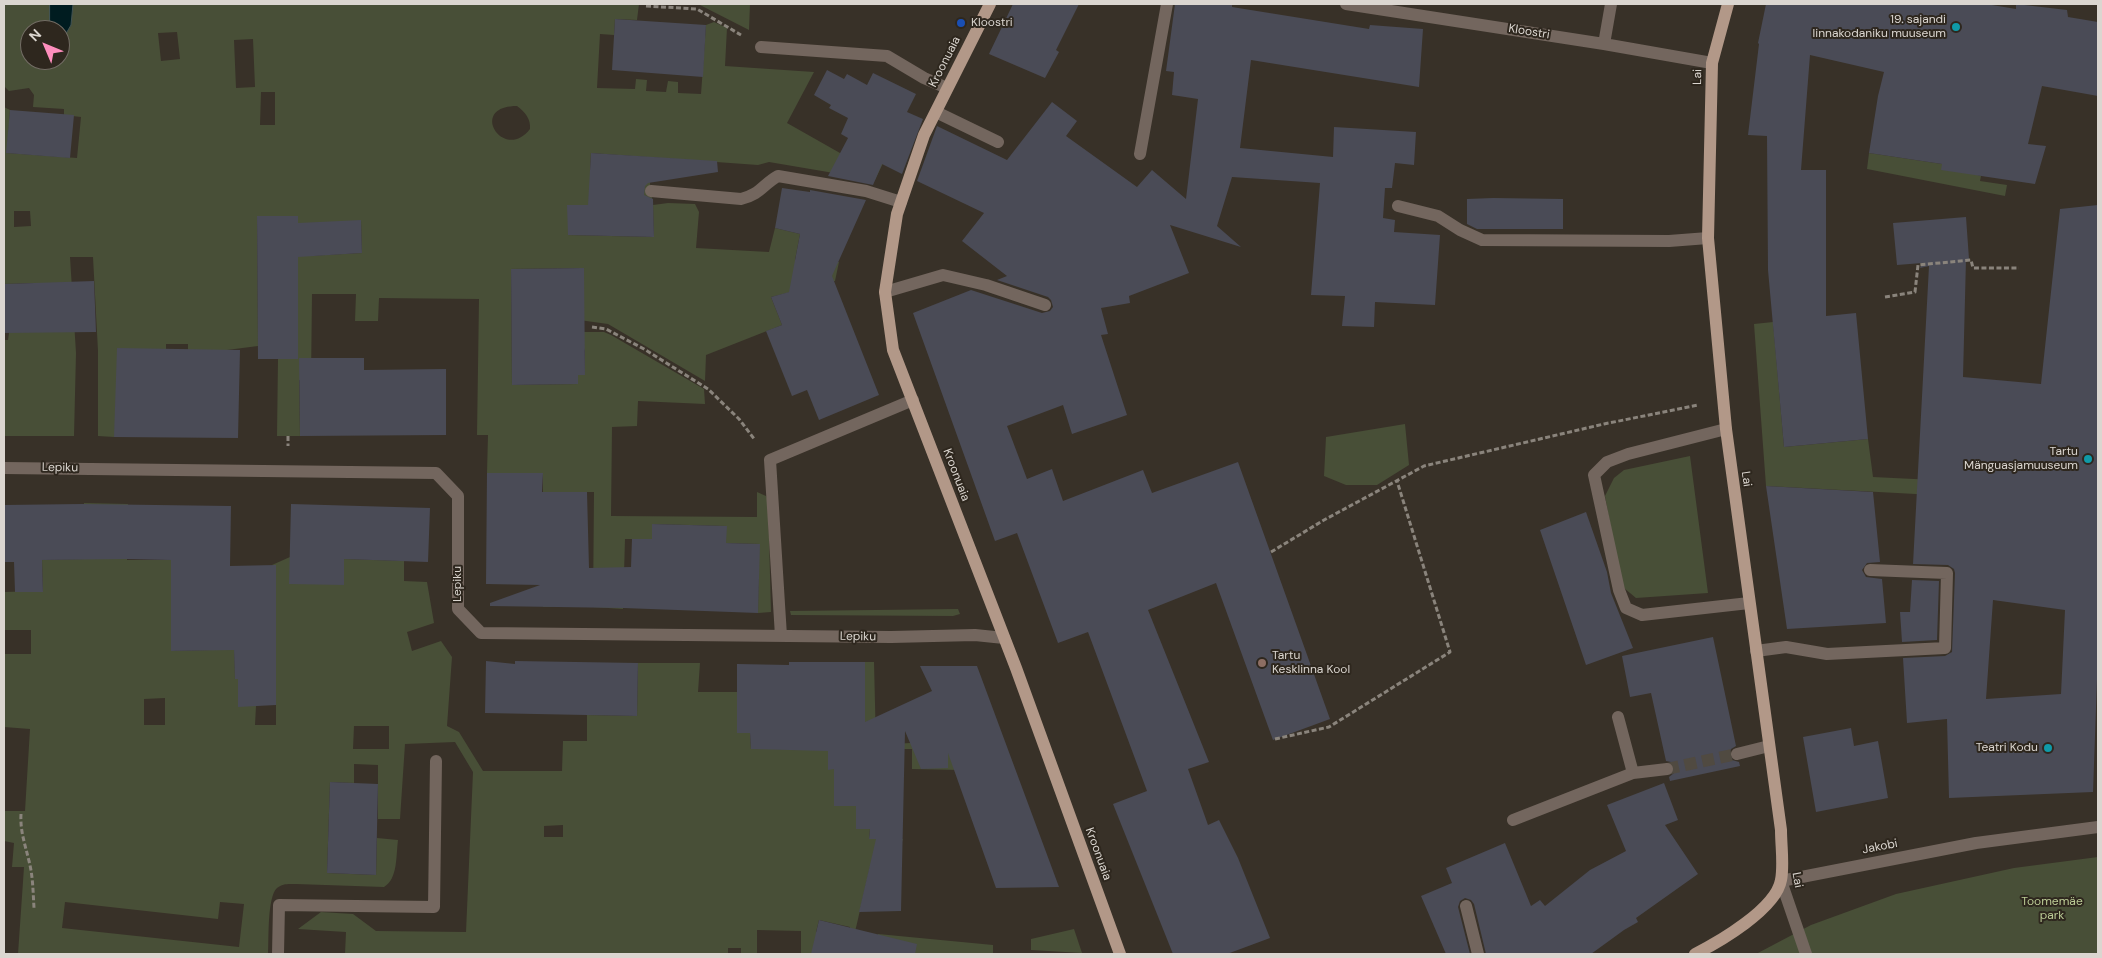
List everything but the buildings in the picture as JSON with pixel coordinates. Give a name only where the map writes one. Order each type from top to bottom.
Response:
[{"type":"main road","name":"Kroonuaia","points":[[990,4],[924,136],[897,214],[885,292],[894,350],[1004,638],[1120,954]]},
{"type":"main road","name":"Lai","points":[[1728,4],[1712,63],[1708,238],[1726,430],[1780,830],[1781,881]]},
{"type":"main road","points":[[1695,954],[1722,941],[1767,906],[1781,881]]},
{"type":"street","points":[[1140,154],[1167,4]]},
{"type":"street","name":"Kloostri","points":[[1346,4],[1604,44],[1712,63]]},
{"type":"street","points":[[1604,44],[1611,4]]},
{"type":"street","points":[[761,46],[888,56],[924,78],[947,88]]},
{"type":"street","points":[[936,112],[998,142]]},
{"type":"street","points":[[651,191],[741,199],[755,196],[768,181],[778,176],[866,190],[901,202]]},
{"type":"street","points":[[1398,206],[1438,216],[1460,230],[1482,240],[1669,241],[1708,238]]},
{"type":"street","points":[[885,292],[943,275],[986,285],[1045,305]]},
{"type":"street","points":[[781,636],[770,460],[913,400]]},
{"type":"street","points":[[1726,430],[1628,454],[1607,462],[1594,476],[1619,590],[1626,608],[1642,615],[1749,603]]},
{"type":"street","name":"Lepiku","points":[[4,468],[436,473],[458,496],[458,609],[481,633],[890,637],[975,635],[1004,638]]},
{"type":"street","points":[[1756,651],[1786,647],[1826,654],[1945,648],[1947,573],[1870,570]]},
{"type":"street","points":[[1618,717],[1633,774]]},
{"type":"street","points":[[1737,754],[1769,746]]},
{"type":"street","points":[[278,954],[279,905],[434,907],[436,761]]},
{"type":"street","points":[[1513,820],[1633,774],[1667,768]]},
{"type":"street","name":"Jakobi","points":[[1781,881],[1976,843],[2098,827]]},
{"type":"street","name":"Lai","points":[[1781,881],[1806,954]]},
{"type":"street","points":[[1466,906],[1478,954]]},
{"type":"path","points":[[646,6],[697,9],[761,46]]},
{"type":"path","points":[[1885,297],[1915,292],[1918,265],[1971,260],[1972,268],[2019,268]]},
{"type":"path","points":[[592,327],[606,329],[644,349],[708,389],[739,419],[770,460]]},
{"type":"path","points":[[1271,552],[1324,520],[1424,466],[1451,458],[1723,399]]},
{"type":"path","points":[[288,436],[288,449]]},
{"type":"path","points":[[1275,739],[1329,727],[1450,652],[1396,481]]},
{"type":"path","points":[[21,814],[22,840],[29,861],[34,908]]},
{"type":"green space","points":[[4,4],[50,4],[50,20],[20,20],[20,70],[70,70],[70,27],[73,4],[639,4],[637,20],[615,19],[614,35],[600,34],[597,88],[635,89],[636,79],[647,80],[646,91],[666,92],[668,81],[678,82],[678,93],[701,94],[706,25],[714,22],[727,28],[725,66],[814,72],[787,123],[840,153],[886,157],[875,180],[769,162],[758,165],[591,153],[590,171],[649,176],[653,205],[668,203],[695,204],[699,212],[696,248],[769,252],[775,228],[800,234],[795,260],[839,262],[835,281],[771,297],[782,325],[706,355],[705,381],[608,324],[579,320],[584,299],[584,274],[578,274],[579,268],[511,269],[512,385],[577,384],[578,375],[585,375],[585,351],[578,332],[604,332],[704,389],[705,404],[638,401],[637,426],[612,427],[611,516],[757,517],[757,492],[766,496],[768,500],[771,612],[758,613],[759,544],[726,543],[726,526],[652,524],[652,539],[625,539],[623,609],[593,607],[594,492],[576,492],[574,607],[543,607],[543,474],[487,473],[488,435],[477,435],[479,299],[379,298],[378,321],[355,321],[356,294],[312,294],[311,380],[299,380],[300,436],[277,436],[278,359],[298,359],[297,216],[257,216],[258,346],[227,350],[188,368],[188,344],[166,344],[166,368],[114,437],[98,436],[98,351],[93,257],[70,257],[76,353],[74,436],[4,436],[4,340],[8,340],[9,333],[33,283],[4,284],[4,107],[10,110],[7,153],[77,158],[81,117],[64,115],[64,109],[33,107],[34,95],[29,88],[9,91],[4,86]],"holes":[[[177,32],[180,59],[161,61],[158,33]],[[253,39],[255,87],[236,88],[234,40]],[[261,92],[275,92],[275,125],[260,125]],[[517,106],[527,116],[530,122],[530,129],[520,138],[510,140],[501,137],[495,130],[492,122],[494,114],[502,108]],[[568,205],[653,205],[654,237],[568,235]],[[14,211],[30,211],[31,226],[14,227]],[[361,221],[362,253],[307,256]]]},
{"type":"green space","points":[[681,4],[750,4],[749,30],[700,5]]},
{"type":"green space","points":[[1869,153],[1942,164],[1981,176],[1980,181],[2007,185],[2005,196],[1867,169]]},
{"type":"green space","points":[[1773,322],[1784,447],[1868,439],[1873,477],[1955,481],[1953,496],[1766,486],[1754,324]]},
{"type":"green space","points":[[1405,424],[1409,465],[1377,485],[1346,485],[1324,476],[1326,437]]},
{"type":"green space","points":[[1690,456],[1708,593],[1636,598],[1624,588],[1605,496],[1614,478],[1624,470]]},
{"type":"green space","points":[[84,503],[128,504],[127,560],[173,560],[231,626],[234,627],[235,679],[238,679],[256,706],[255,725],[276,725],[276,571],[272,565],[290,557],[344,585],[344,559],[404,561],[404,581],[427,582],[434,623],[407,632],[412,651],[441,641],[452,657],[447,726],[459,732],[483,771],[562,771],[563,741],[587,741],[587,715],[637,716],[638,663],[700,663],[698,692],[737,692],[737,732],[750,733],[751,749],[770,749],[865,662],[874,662],[876,745],[910,743],[945,721],[960,770],[912,769],[912,749],[828,749],[828,769],[834,769],[834,806],[856,806],[856,829],[870,829],[869,839],[903,839],[892,872],[870,867],[852,945],[874,950],[878,934],[993,945],[993,954],[826,954],[823,952],[821,954],[801,954],[801,931],[757,930],[757,954],[741,954],[741,948],[728,948],[728,954],[345,954],[346,932],[298,929],[321,912],[353,914],[376,931],[466,932],[473,772],[455,742],[405,744],[400,819],[378,819],[378,765],[354,764],[354,783],[330,782],[327,873],[376,875],[377,838],[398,840],[394,873],[389,883],[384,887],[291,884],[279,886],[272,900],[269,919],[268,954],[18,954],[24,867],[12,867],[14,843],[4,841],[4,811],[25,811],[30,729],[4,727],[4,654],[31,654],[31,630],[4,630],[4,592],[43,591],[42,560],[85,559]],"holes":[[[210,612],[211,650],[171,651],[171,613]],[[165,698],[165,725],[144,725],[144,699]],[[354,726],[389,726],[389,749],[353,749]],[[563,825],[563,837],[544,837],[544,826]],[[65,902],[218,919],[220,902],[244,904],[239,947],[62,928]],[[819,920],[850,927],[848,940],[816,932]]]},
{"type":"green space","points":[[958,609],[960,614],[953,616],[791,615],[790,611]]},
{"type":"green space","name":"Toomemäe park","points":[[2098,857],[2098,954],[1756,954],[1811,925],[1896,894],[2014,868]]},
{"type":"green space","points":[[1074,929],[1082,953],[1031,950],[1031,939]]},
{"type":"water","points":[[50,4],[73,4],[70,27],[70,20],[50,20]]},
{"type":"tunnel","points":[[1667,769],[1737,754]]},
{"type":"place","name":"Kloostri","points":[[961,23]]},
{"type":"place","name":"19. sajandi linnakodaniku muuseum","points":[[1956,27]]},
{"type":"place","name":"Tartu Mänguasjamuuseum","points":[[2088,459]]},
{"type":"place","name":"Tartu Kesklinna Kool","points":[[1262,663]]},
{"type":"place","name":"Teatri Kodu","points":[[2048,748]]}]
